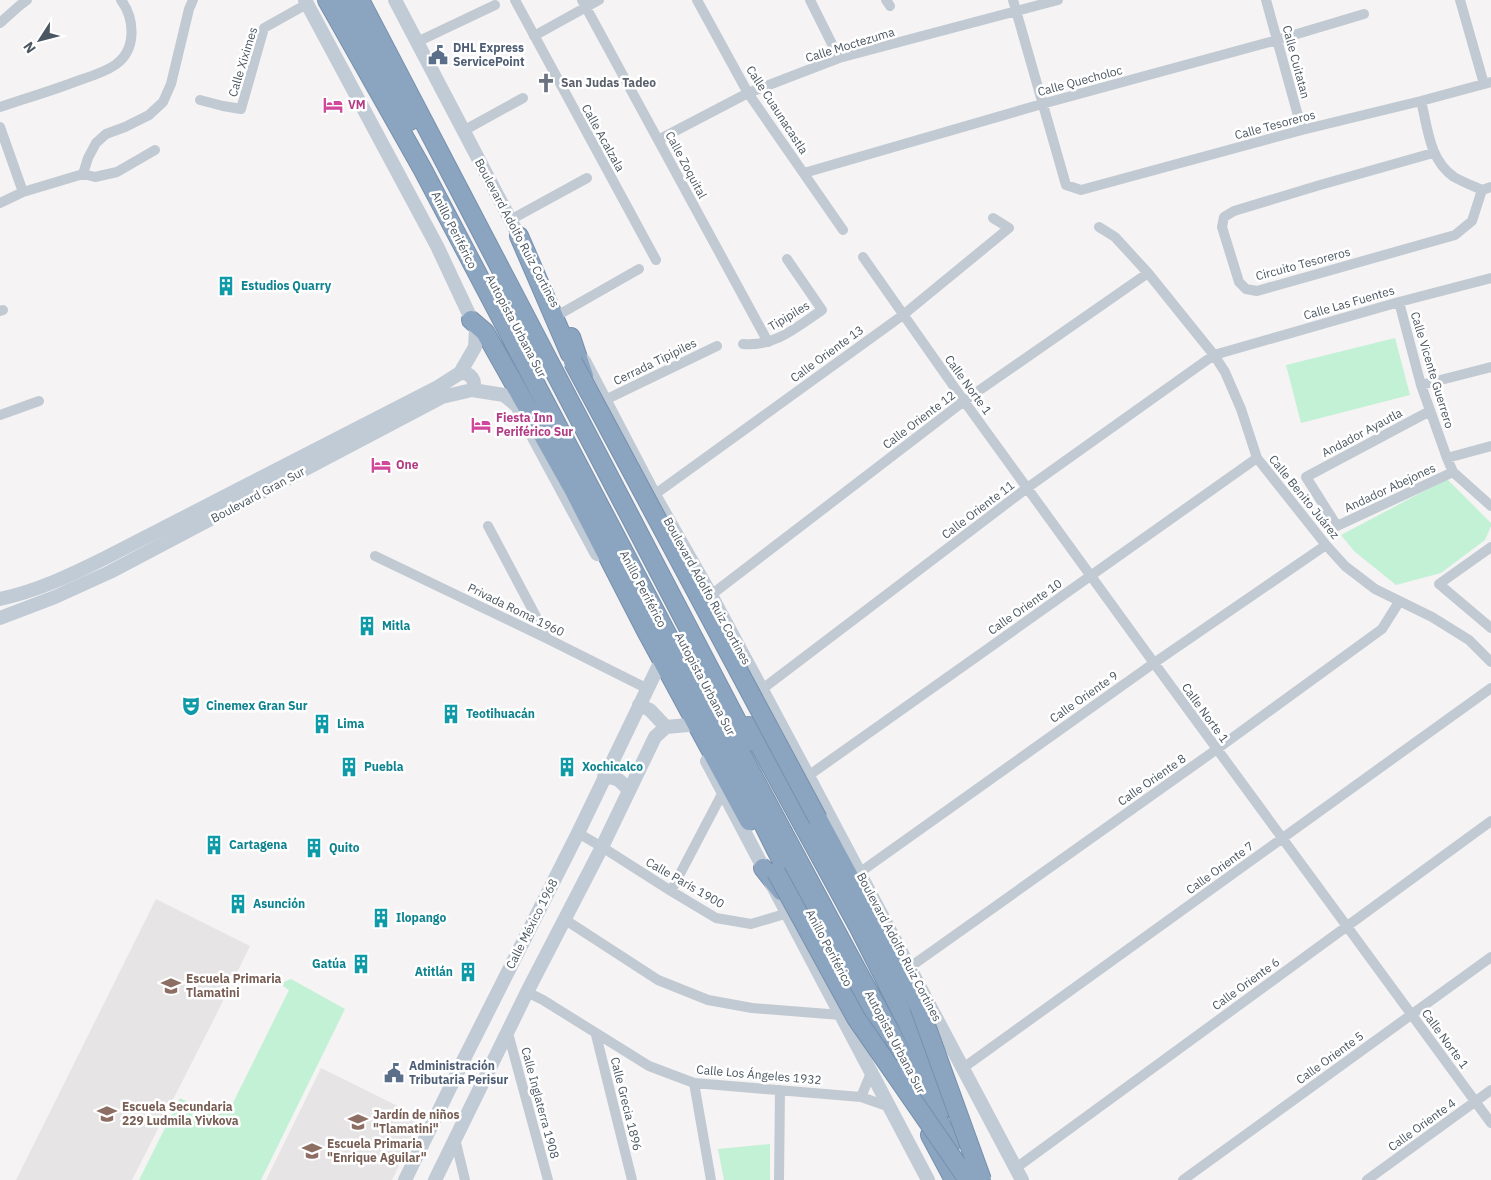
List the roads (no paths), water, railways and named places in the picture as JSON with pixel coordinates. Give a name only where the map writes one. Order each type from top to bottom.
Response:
[{"type":"highway","name":"Anillo Periférico","points":[[327,0],[423,170],[695,687],[776,850],[954,1180]]},
{"type":"highway","name":"Autopista Urbana Sur","points":[[346,0],[659,599],[839,938],[978,1178]]},
{"type":"highway","name":"Autopista Urbana Sur","points":[[360,0],[978,1178]]},
{"type":"highway","points":[[371,0],[659,559],[859,928],[978,1178]]},
{"type":"highway","points":[[423,170],[423,184],[428,197],[516,378],[549,455],[570,483],[655,648],[856,1018],[978,1178],[992,1180]]},
{"type":"highway","points":[[519,236],[573,362],[919,1006],[978,1178]]},
{"type":"highway","points":[[474,325],[485,332],[516,378],[565,462],[570,483]]},
{"type":"highway","points":[[571,337],[581,369],[625,465],[659,559]]},
{"type":"highway","points":[[763,868],[842,971]]},
{"type":"main road","name":"Boulevard Adolfo Ruiz Cortines","points":[[395,0],[654,495],[711,595],[1019,1174]]},
{"type":"main road","points":[[306,2],[437,246],[474,325],[516,405],[549,455],[723,792],[928,1180]]},
{"type":"main road","name":"Boulevard Gran Sur","points":[[0,618],[55,597],[110,572],[438,387],[460,373],[475,347],[474,325]]},
{"type":"main road","points":[[460,373],[467,373],[472,377],[474,384],[472,390]]},
{"type":"main road","name":"Boulevard Gran Sur","points":[[0,599],[24,593],[75,573],[240,497],[442,397],[472,390],[504,395],[516,405]]},
{"type":"main road","name":"Calle México 1968","points":[[405,1180],[578,833],[658,666]]},
{"type":"main road","points":[[639,705],[650,710],[666,727]]},
{"type":"main road","points":[[435,1180],[527,992],[656,737],[666,727],[688,725]]},
{"type":"main road","points":[[613,761],[618,770],[625,773],[637,773]]},
{"type":"main road","points":[[604,777],[614,777],[622,782],[629,791]]},
{"type":"street","points":[[0,23],[27,0]]},
{"type":"street","points":[[0,107],[78,81],[102,72],[116,64],[127,53],[132,37],[131,20],[121,0]]},
{"type":"street","points":[[83,174],[88,158],[96,143],[106,134],[150,115],[162,102],[171,84],[192,0]]},
{"type":"street","name":"Calle Acalzala","points":[[515,0],[656,260]]},
{"type":"street","points":[[534,36],[584,4],[599,0]]},
{"type":"street","name":"Calle Cuaunacastla","points":[[697,0],[748,93],[843,230]]},
{"type":"street","points":[[810,0],[839,58]]},
{"type":"street","points":[[1013,0],[1042,104]]},
{"type":"street","name":"Calle Moctezuma","points":[[658,140],[748,93],[839,58],[1058,0]]},
{"type":"street","name":"Calle Cuitatan","points":[[1266,0],[1302,130]]},
{"type":"street","points":[[1460,0],[1487,83]]},
{"type":"street","name":"Calle Xiximes","points":[[200,100],[242,109],[264,28],[306,2]]},
{"type":"street","name":"Calle Zoquital","points":[[584,4],[768,342]]},
{"type":"street","points":[[417,42],[495,5]]},
{"type":"street","name":"Calle Quecholoc","points":[[804,173],[1364,14]]},
{"type":"street","name":"Calle Tesoreros","points":[[1042,104],[1066,185],[1081,190],[1302,130],[1487,83]]},
{"type":"street","points":[[464,131],[524,98]]},
{"type":"street","name":"Circuito Tesoreros","points":[[1421,101],[1433,153],[1441,166],[1454,177],[1487,189],[1472,221],[1455,235],[1258,291],[1246,289],[1239,282],[1222,227],[1224,217],[1234,211],[1433,153]]},
{"type":"street","points":[[0,127],[23,192]]},
{"type":"street","points":[[0,203],[23,192],[83,174],[95,177],[117,172],[155,150]]},
{"type":"street","points":[[510,220],[588,178]]},
{"type":"street","name":"Calle Oriente 13","points":[[654,495],[902,315],[1009,228],[994,218]]},
{"type":"street","name":"Calle Benito Juárez","points":[[1099,227],[1115,236],[1148,273],[1214,355],[1225,372],[1241,409],[1257,458],[1326,545],[1345,566],[1375,589],[1432,617],[1469,640],[1491,662]]},
{"type":"street","name":"Calle Norte 1","points":[[863,257],[902,315],[1216,749],[1491,1123]]},
{"type":"street","name":"Tipipiles","points":[[768,342],[787,334],[822,310],[787,259]]},
{"type":"street","points":[[560,314],[639,269]]},
{"type":"street","name":"Calle Oriente 12","points":[[711,595],[964,401],[1148,273]]},
{"type":"street","name":"Calle Las Fuentes","points":[[1214,355],[1399,302],[1491,278]]},
{"type":"street","name":"Calle Vicente Guerrero","points":[[1399,302],[1421,385],[1453,472]]},
{"type":"street","points":[[743,344],[756,345],[768,342]]},
{"type":"street","name":"Cerrada Tipipiles","points":[[605,400],[717,346]]},
{"type":"street","name":"Calle Oriente 11","points":[[761,690],[1027,488],[1214,355]]},
{"type":"street","points":[[1421,385],[1491,367]]},
{"type":"street","points":[[0,415],[39,401]]},
{"type":"street","name":"Andador Ayautla","points":[[1337,526],[1306,478],[1430,411]]},
{"type":"street","points":[[1447,458],[1491,446]]},
{"type":"street","name":"Calle Oriente 10","points":[[808,776],[1257,458]]},
{"type":"street","points":[[1453,472],[1491,506]]},
{"type":"street","name":"Andador Abejones","points":[[1337,526],[1453,472]]},
{"type":"street","points":[[488,526],[548,639]]},
{"type":"street","name":"Calle Oriente 9","points":[[860,873],[1154,663],[1326,545]]},
{"type":"street","points":[[1491,547],[1439,584],[1491,628]]},
{"type":"street","name":"Privada Roma 1960","points":[[375,556],[646,688]]},
{"type":"street","name":"Calle Oriente 8","points":[[910,967],[1382,628],[1399,602]]},
{"type":"street","name":"Calle Oriente 7","points":[[963,1068],[1491,688]]},
{"type":"street","points":[[671,892],[723,792]]},
{"type":"street","name":"Calle Oriente 6","points":[[1019,1174],[1347,926],[1491,821]]},
{"type":"street","name":"Calle París 1900","points":[[578,833],[716,918],[751,924],[788,913]]},
{"type":"street","points":[[564,919],[658,980],[708,1000],[752,1008],[841,1015]]},
{"type":"street","name":"Calle Oriente 5","points":[[1183,1180],[1491,957]]},
{"type":"street","name":"Calle Los Ángeles 1932","points":[[527,992],[543,1000],[648,1066],[694,1083],[861,1097],[890,1107]]},
{"type":"street","name":"Calle Inglaterra 1908","points":[[508,1033],[548,1180]]},
{"type":"street","name":"Calle Grecia 1896","points":[[596,1034],[632,1180]]},
{"type":"street","points":[[861,1097],[871,1073]]},
{"type":"street","points":[[694,1083],[711,1180]]},
{"type":"street","points":[[779,1180],[780,1090]]},
{"type":"street","name":"Calle Oriente 4","points":[[1367,1180],[1491,1090]]},
{"type":"street","points":[[455,1139],[465,1180]]},
{"type":"place","name":"DHL Express ServicePoint","points":[[438,55]]},
{"type":"place","name":"San Judas Tadeo","points":[[546,83]]},
{"type":"place","name":"VM","points":[[333,105]]},
{"type":"place","name":"Estudios Quarry","points":[[226,286]]},
{"type":"place","name":"Fiesta Inn Periférico Sur","points":[[481,425]]},
{"type":"place","name":"One","points":[[381,465]]},
{"type":"place","name":"Mitla","points":[[367,626]]},
{"type":"place","name":"Cinemex Gran Sur","points":[[191,706]]},
{"type":"place","name":"Teotihuacán","points":[[451,714]]},
{"type":"place","name":"Lima","points":[[322,724]]},
{"type":"place","name":"Puebla","points":[[349,767]]},
{"type":"place","name":"Xochicalco","points":[[567,767]]},
{"type":"place","name":"Cartagena","points":[[214,845]]},
{"type":"place","name":"Quito","points":[[314,848]]},
{"type":"place","name":"Asunción","points":[[238,904]]},
{"type":"place","name":"Ilopango","points":[[381,918]]},
{"type":"place","name":"Gatúa","points":[[361,964]]},
{"type":"place","name":"Atitlán","points":[[468,972]]},
{"type":"place","name":"Escuela Primaria Tlamatini","points":[[171,986]]},
{"type":"place","name":"Administración Tributaria Perisur","points":[[394,1073]]},
{"type":"place","name":"Escuela Secundaria 229 Ludmila Yivkova","points":[[107,1114]]},
{"type":"place","name":"Jardín de niños \"Tlamatini\"","points":[[358,1122]]},
{"type":"place","name":"Escuela Primaria \"Enrique Aguilar\"","points":[[312,1151]]}]
